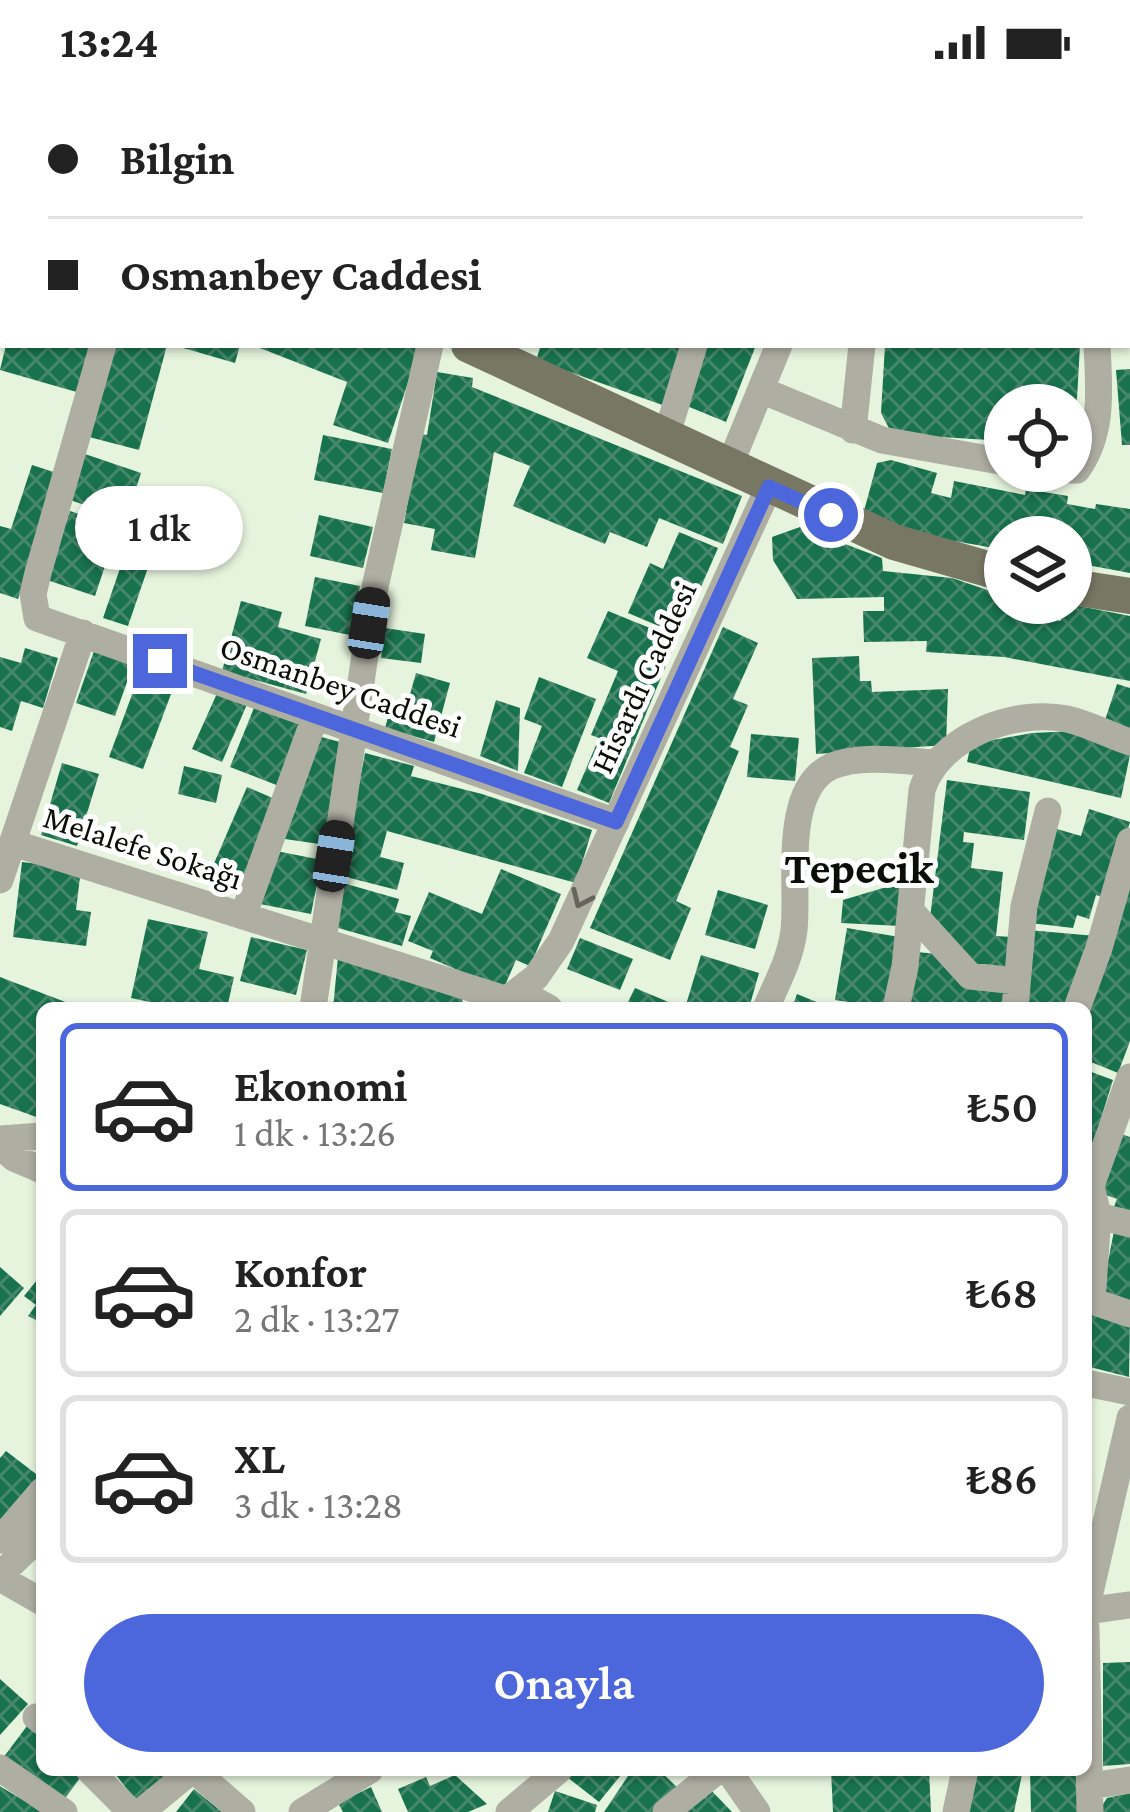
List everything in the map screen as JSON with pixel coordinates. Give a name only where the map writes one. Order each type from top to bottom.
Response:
[{"type":"main road","points":[[475,348],[894,542],[984,568]]},
{"type":"main road","points":[[1092,590],[1130,596]]},
{"type":"street","name":"Osmanbey Caddesi","points":[[102,348],[33,594],[37,618],[616,822]]},
{"type":"street","points":[[314,1002],[352,730],[390,509],[429,348]]},
{"type":"street","points":[[666,437],[693,348]]},
{"type":"street","points":[[729,467],[778,348]]},
{"type":"street","points":[[853,430],[862,348]]},
{"type":"street","points":[[1092,441],[1096,434],[1097,348]]},
{"type":"street","points":[[761,390],[853,430],[918,448],[984,459]]},
{"type":"street","name":"Hisardı Caddesi","points":[[508,1000],[550,959],[561,941],[769,487]]},
{"type":"street","points":[[0,880],[82,633]]},
{"type":"street","points":[[897,1002],[922,790],[934,764],[968,738],[996,725],[1046,716],[1130,742]]},
{"type":"street","points":[[243,916],[315,717]]},
{"type":"street","points":[[768,1002],[794,932],[797,828],[801,806],[815,778],[839,764],[934,764]]},
{"type":"street","points":[[911,910],[970,976],[1016,994],[1024,906],[1048,811]]},
{"type":"street","points":[[1079,1002],[1130,841]]},
{"type":"street","name":"Melalefe Sokağı","points":[[13,842],[508,1000]]},
{"type":"street","points":[[1092,1184],[1122,1127],[1130,1077]]},
{"type":"street","points":[[0,1143],[36,1137]]},
{"type":"street","points":[[0,1143],[36,1168]]},
{"type":"street","points":[[1130,1224],[1092,1214],[1092,1301],[1130,1314]]},
{"type":"street","points":[[1092,1384],[1130,1392]]},
{"type":"street","points":[[1092,1584],[1130,1418]]},
{"type":"street","points":[[0,1540],[36,1498]]},
{"type":"street","points":[[36,1535],[0,1577],[36,1598]]},
{"type":"street","points":[[1092,1609],[1130,1605]]},
{"type":"street","points":[[0,1768],[64,1812]]},
{"type":"street","points":[[95,1776],[130,1812]]},
{"type":"street","points":[[141,1812],[186,1776]]},
{"type":"street","points":[[200,1776],[242,1812]]},
{"type":"street","points":[[302,1812],[360,1776]]},
{"type":"street","points":[[515,1811],[553,1776]]},
{"type":"street","points":[[667,1812],[711,1776]]},
{"type":"street","points":[[732,1776],[757,1812]]},
{"type":"street","points":[[956,1812],[964,1776]]},
{"type":"street","points":[[1090,1799],[1130,1780]]},
{"type":"building","points":[[5,348],[93,348],[80,393],[0,370]]},
{"type":"building","points":[[112,348],[166,348],[139,450],[89,437]]},
{"type":"building","points":[[183,348],[239,348],[235,363]]},
{"type":"building","points":[[260,348],[419,348],[388,443],[333,425],[347,382]]},
{"type":"building","points":[[540,348],[689,348],[668,407],[536,360]]},
{"type":"building","points":[[699,348],[755,348],[726,422],[682,404]]},
{"type":"building","points":[[885,348],[1080,348],[1078,384],[984,384],[984,440],[892,434],[881,413]]},
{"type":"building","points":[[1130,369],[1130,445],[1122,445],[1116,370]]},
{"type":"building","points":[[437,372],[473,378],[472,387],[742,496],[723,544],[659,518],[647,547],[610,532],[605,544],[513,506],[530,466],[494,452],[475,558],[431,550],[435,529],[404,523],[420,434],[427,435]]},
{"type":"building","points":[[323,435],[392,449],[383,493],[314,480]]},
{"type":"building","points":[[85,454],[141,473],[126,519],[70,500]]},
{"type":"building","points":[[891,460],[937,473],[931,493],[951,498],[954,481],[984,487],[984,492],[1044,492],[1068,496],[1067,504],[1130,509],[1130,573],[1092,566],[1092,516],[984,516],[984,546],[943,539],[942,543],[864,511],[877,463]]},
{"type":"building","points":[[32,465],[60,474],[18,599],[0,593],[0,526],[11,529]]},
{"type":"building","points":[[70,511],[118,527],[95,596],[47,580]]},
{"type":"building","points":[[319,515],[373,527],[363,568],[310,556]]},
{"type":"building","points":[[800,527],[882,558],[883,571],[952,578],[984,589],[984,624],[1092,624],[1092,609],[1130,616],[1130,681],[1004,657],[926,652],[927,641],[864,642],[863,611],[884,611],[884,597],[797,599],[773,560],[772,537]]},
{"type":"building","points":[[679,532],[718,548],[680,635],[628,613],[650,563],[663,569]]},
{"type":"building","points":[[130,539],[155,547],[128,626],[103,618]]},
{"type":"building","points":[[315,577],[360,586],[350,635],[305,626]]},
{"type":"building","points":[[241,601],[282,612],[278,627],[321,639],[306,694],[222,671]]},
{"type":"building","points":[[608,611],[677,639],[609,803],[577,790],[599,738],[591,735],[618,671],[587,658]]},
{"type":"building","points":[[723,627],[758,643],[733,699],[748,705],[730,747],[739,751],[676,901],[691,908],[670,960],[590,928]]},
{"type":"building","points":[[385,628],[425,634],[421,663],[381,658]]},
{"type":"building","points":[[25,648],[58,658],[43,708],[21,701],[12,731],[0,727],[0,657],[21,663]]},
{"type":"building","points":[[94,651],[133,665],[115,716],[76,703]]},
{"type":"building","points":[[859,656],[860,681],[871,681],[872,692],[948,689],[946,745],[816,754],[812,658]]},
{"type":"building","points":[[140,673],[174,686],[143,769],[109,757]]},
{"type":"building","points":[[416,673],[450,683],[434,742],[385,728],[393,700],[407,705]]},
{"type":"building","points":[[539,677],[596,699],[562,787],[524,773],[542,726],[524,719]]},
{"type":"building","points":[[1117,684],[1130,688],[1130,729],[1104,723]]},
{"type":"building","points":[[219,689],[248,702],[222,762],[192,749]]},
{"type":"building","points":[[496,700],[520,708],[518,771],[480,756]]},
{"type":"building","points":[[256,703],[309,724],[284,788],[230,767]]},
{"type":"building","points":[[1075,731],[1130,755],[1121,798],[967,762],[971,744]]},
{"type":"building","points":[[751,734],[799,738],[795,781],[747,777]]},
{"type":"building","points":[[314,735],[340,742],[326,845],[278,838]]},
{"type":"building","points":[[365,753],[414,766],[411,776],[592,830],[576,883],[387,831],[380,857],[404,863],[397,890],[342,876]]},
{"type":"building","points":[[62,763],[99,774],[77,846],[41,835]]},
{"type":"building","points":[[184,766],[222,775],[216,803],[178,794]]},
{"type":"building","points":[[947,780],[1030,792],[1024,840],[964,832],[963,842],[974,843],[971,868],[1003,872],[996,936],[1012,937],[1009,975],[972,973],[930,918]]},
{"type":"building","points":[[247,787],[282,802],[242,897],[206,882]]},
{"type":"building","points":[[1089,809],[1130,822],[1107,899],[1096,895],[1089,919],[1077,915],[1073,928],[1030,923],[1057,829],[1081,836]]},
{"type":"building","points":[[271,850],[322,860],[311,914],[260,904]]},
{"type":"building","points":[[22,862],[81,869],[76,910],[91,912],[86,946],[13,937]]},
{"type":"building","points":[[1130,865],[1130,1041],[1118,1073],[1092,1062],[1092,1002],[1088,1002]]},
{"type":"building","points":[[501,869],[561,894],[530,966],[516,960],[503,990],[430,958],[433,951],[408,941],[429,892],[482,914]]},
{"type":"building","points":[[903,882],[900,926],[841,923],[843,900]]},
{"type":"building","points":[[343,883],[399,899],[395,912],[411,916],[402,946],[331,926]]},
{"type":"building","points":[[718,890],[768,905],[755,949],[705,935]]},
{"type":"building","points":[[148,919],[208,932],[199,969],[234,977],[228,1002],[131,998]]},
{"type":"building","points":[[847,928],[899,937],[888,1002],[835,1000]]},
{"type":"building","points":[[1028,930],[1096,936],[1073,1002],[1022,1002]]},
{"type":"building","points":[[251,937],[307,950],[296,995],[240,981]]},
{"type":"building","points":[[580,938],[633,959],[620,990],[567,969]]},
{"type":"building","points":[[915,952],[940,954],[1010,983],[1008,1002],[910,1002]]},
{"type":"building","points":[[701,955],[759,973],[751,1002],[687,1002]]},
{"type":"building","points":[[338,957],[463,992],[462,1002],[334,1002]]},
{"type":"building","points":[[0,977],[65,1002],[36,1002],[36,1117],[0,1104]]},
{"type":"building","points":[[635,988],[669,1002],[628,1002]]},
{"type":"building","points":[[1092,1072],[1113,1080],[1092,1147]]},
{"type":"building","points":[[1118,1133],[1130,1137],[1130,1219],[1112,1212],[1117,1199],[1098,1192]]},
{"type":"building","points":[[1115,1226],[1130,1231],[1130,1307],[1101,1297]]},
{"type":"building","points":[[0,1267],[24,1288],[0,1316]]},
{"type":"building","points":[[36,1281],[36,1305],[24,1296]]},
{"type":"building","points":[[1092,1311],[1130,1321],[1129,1377],[1092,1368]]},
{"type":"building","points":[[6,1451],[36,1474],[36,1482],[0,1527],[0,1458]]},
{"type":"building","points":[[1130,1662],[1130,1764],[1103,1766],[1103,1663]]},
{"type":"building","points":[[0,1679],[28,1704],[0,1735]]},
{"type":"building","points":[[27,1726],[36,1733],[36,1776],[80,1778],[63,1801],[3,1758]]},
{"type":"building","points":[[117,1776],[173,1776],[138,1803]]},
{"type":"building","points":[[456,1776],[487,1804],[468,1812],[408,1812],[398,1789],[426,1777],[430,1786]]},
{"type":"building","points":[[568,1776],[620,1776],[599,1802]]},
{"type":"building","points":[[628,1776],[665,1776],[679,1789],[656,1812],[604,1812]]},
{"type":"building","points":[[831,1776],[929,1776],[931,1812],[833,1812]]},
{"type":"building","points":[[977,1776],[1022,1776],[1014,1812],[969,1812]]},
{"type":"building","points":[[1030,1776],[1078,1776],[1079,1812],[1031,1812]]},
{"type":"building","points":[[706,1785],[732,1812],[679,1812]]},
{"type":"building","points":[[0,1786],[3,1788],[43,1812],[0,1812]]},
{"type":"building","points":[[371,1787],[382,1812],[343,1812],[338,1803]]},
{"type":"building","points":[[194,1789],[222,1812],[176,1812]]},
{"type":"building","points":[[555,1791],[597,1805],[595,1812],[548,1812]]},
{"type":"building","points":[[1130,1793],[1130,1812],[1098,1812],[1107,1798]]},
{"type":"district","name":"Tepecik","points":[[859,868]]},
{"type":"route","points":[[160,661],[616,822],[769,487],[831,515]]}]
